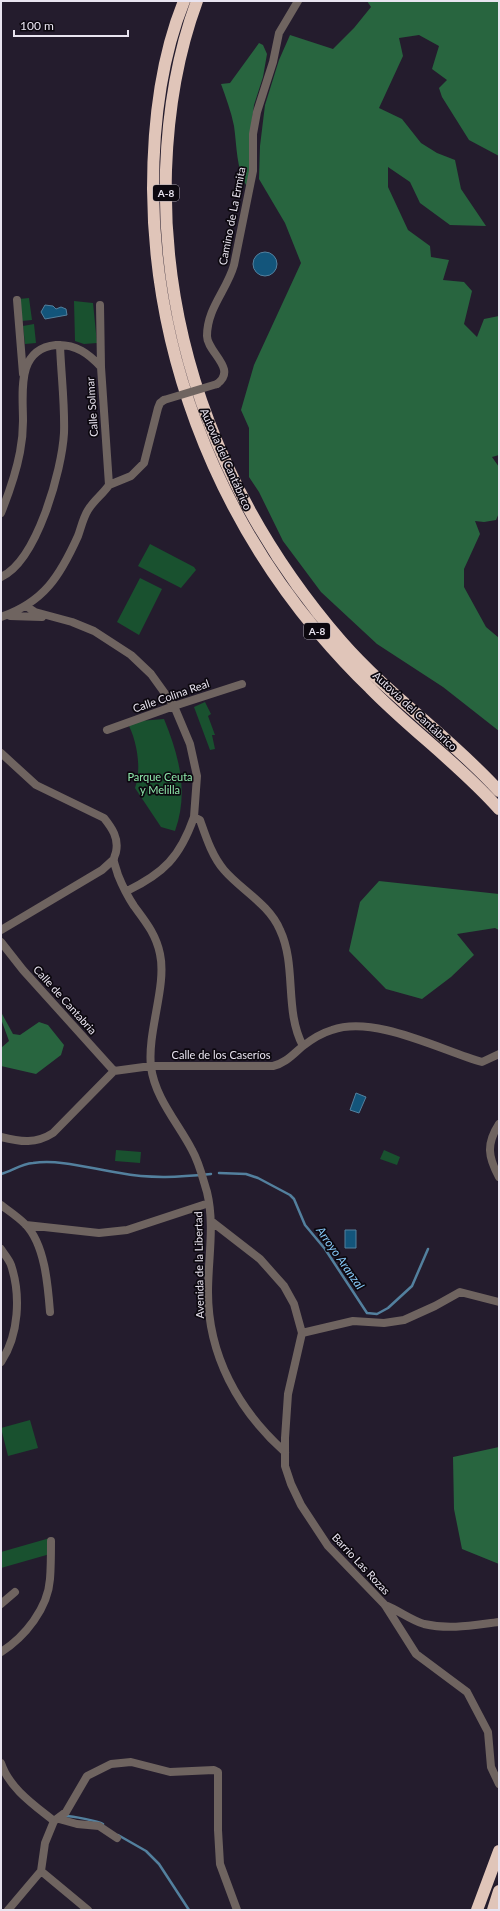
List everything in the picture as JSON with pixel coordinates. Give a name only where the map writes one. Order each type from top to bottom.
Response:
[{"type":"highway","name":"Autovía del Cantábrico","points":[[184,1],[167,58],[158,105],[153,154],[153,204],[155,247],[163,306],[190,412],[209,458],[240,521],[278,582],[296,606],[371,690],[447,758],[499,809]]},
{"type":"highway","name":"Autovía del Cantábrico","points":[[197,1],[180,56],[171,100],[167,145],[166,190],[171,276],[182,334],[193,378],[203,408],[221,453],[251,515],[288,574],[343,642],[391,692],[443,736],[499,791]]},
{"type":"highway","points":[[478,1910],[499,1851]]},
{"type":"highway","points":[[492,1910],[499,1891]]},
{"type":"street","name":"Camino de La Ermita","points":[[109,484],[131,476],[144,463],[160,403],[164,400],[217,384],[222,380],[224,372],[220,360],[208,345],[206,337],[208,322],[215,302],[231,275],[234,264],[253,176],[253,134],[257,112],[273,62],[275,47],[279,33],[298,1]]},
{"type":"street","points":[[17,300],[23,377]]},
{"type":"street","points":[[100,305],[101,367]]},
{"type":"street","points":[[1,576],[14,568],[33,540],[58,474],[64,433],[60,345]]},
{"type":"street","name":"Calle Solmar","points":[[1,513],[12,486],[20,451],[23,422],[23,377],[28,364],[36,352],[46,346],[60,345],[84,351],[101,367],[109,484]]},
{"type":"street","points":[[2,617],[18,611],[26,606],[48,588],[56,579],[66,562],[87,512],[109,484]]},
{"type":"street","points":[[26,606],[35,612],[72,622],[94,631],[131,655],[151,674],[174,706],[190,744],[197,776],[194,817],[181,848],[167,865],[154,877],[126,892]]},
{"type":"street","points":[[2,617],[51,617]]},
{"type":"street","name":"Calle Colina Real","points":[[107,730],[242,684]]},
{"type":"street","points":[[1,753],[36,785],[104,818],[116,836],[116,853],[113,860],[102,870],[1,930]]},
{"type":"street","points":[[194,817],[200,820],[208,842],[223,869],[262,905],[280,929],[287,954],[294,1022],[298,1038],[303,1046]]},
{"type":"street","points":[[113,860],[133,905],[157,940],[161,955],[161,968],[154,1017],[151,1066]]},
{"type":"street","name":"Calle de Cantabria","points":[[1,942],[28,976],[114,1071]]},
{"type":"street","name":"Calle de los Caseríos","points":[[114,1071],[151,1066],[273,1066],[286,1061],[303,1046],[322,1033],[348,1026],[392,1031],[482,1062],[499,1054]]},
{"type":"street","name":"Avenida de la Libertad","points":[[151,1066],[158,1093],[194,1152],[207,1193],[211,1221],[208,1291],[210,1320],[216,1351],[226,1376],[242,1404],[267,1434],[285,1452]]},
{"type":"street","points":[[1,1137],[19,1142],[44,1139],[54,1133],[114,1071]]},
{"type":"street","points":[[499,1124],[491,1139],[490,1154],[491,1162],[499,1177]]},
{"type":"street","points":[[26,1225],[99,1233],[127,1230],[209,1203]]},
{"type":"street","points":[[1,1205],[26,1225],[37,1243],[45,1269],[50,1312]]},
{"type":"street","points":[[211,1221],[260,1259],[272,1271],[294,1304],[302,1333],[353,1321],[384,1323],[404,1320],[435,1306],[460,1292],[499,1302]]},
{"type":"street","points":[[1,1249],[10,1263],[16,1296],[13,1335],[9,1348],[1,1362]]},
{"type":"street","name":"Barrio Las Rozas","points":[[302,1333],[288,1394],[285,1466],[291,1484],[314,1526],[339,1559],[385,1605],[416,1654],[467,1692],[488,1732],[491,1767],[499,1784]]},
{"type":"street","points":[[1,1652],[15,1643],[23,1635],[44,1602],[50,1580],[51,1541]]},
{"type":"street","points":[[1,1604],[15,1592]]},
{"type":"street","name":"Barrio Las Rozas","points":[[385,1605],[424,1623],[443,1627],[459,1628],[499,1622]]},
{"type":"street","points":[[8,1910],[41,1871],[45,1843],[56,1820],[71,1805],[87,1776],[112,1764],[131,1762],[170,1772],[214,1770],[218,1772],[218,1830],[220,1864],[237,1910]]},
{"type":"street","points":[[1,1763],[4,1773],[18,1790],[56,1820],[99,1826],[117,1838]]},
{"type":"street","points":[[41,1871],[88,1910]]},
{"type":"green space","points":[[367,1],[499,1],[499,156],[469,140],[442,97],[439,88],[447,80],[432,69],[439,46],[419,35],[399,38],[403,56],[379,108],[402,119],[421,143],[437,153],[455,160],[461,189],[486,226],[450,225],[420,203],[410,182],[388,167],[388,187],[408,230],[430,246],[431,257],[449,260],[443,280],[464,282],[472,291],[464,324],[477,337],[484,319],[499,316],[499,455],[492,457],[499,467],[499,513],[496,520],[484,522],[475,521],[480,534],[464,569],[464,587],[486,627],[499,638],[499,731],[443,687],[377,644],[321,592],[283,541],[259,492],[249,477],[249,428],[241,410],[254,365],[301,263],[285,223],[259,179],[260,146],[265,105],[279,60],[290,35],[333,49],[354,28],[371,7]]},
{"type":"green space","points":[[259,43],[263,45],[267,54],[263,77],[254,105],[251,128],[251,163],[247,187],[243,180],[239,165],[233,120],[221,84],[230,83]]},
{"type":"green space","points":[[29,298],[32,320],[21,321],[19,299]]},
{"type":"green space","points":[[74,301],[93,303],[97,343],[84,344],[75,341]]},
{"type":"green space","points":[[34,324],[36,343],[25,344],[23,326]]},
{"type":"green space","points":[[150,544],[194,567],[196,570],[181,588],[138,566]]},
{"type":"green space","points":[[140,578],[162,589],[139,635],[117,622]]},
{"type":"green space","points":[[205,702],[211,714],[208,716],[215,735],[212,735],[215,749],[210,750],[194,707]]},
{"type":"green space","name":"Parque Ceuta y Melilla","points":[[164,719],[178,760],[182,788],[179,817],[175,831],[161,827],[135,788],[138,772],[136,746],[131,729],[127,722]]},
{"type":"green space","points":[[379,881],[499,894],[499,930],[495,928],[457,934],[474,955],[451,977],[422,999],[386,989],[349,951],[360,902]]},
{"type":"green space","points":[[1,1012],[13,1034],[20,1035],[39,1022],[48,1025],[64,1045],[61,1055],[36,1074],[1,1066],[1,1048],[9,1041],[1,1019]]},
{"type":"green space","points":[[116,1150],[141,1152],[140,1163],[115,1161]]},
{"type":"green space","points":[[384,1150],[400,1157],[397,1165],[380,1159]]},
{"type":"green space","points":[[30,1420],[38,1448],[8,1456],[1,1428]]},
{"type":"green space","points":[[499,1447],[499,1564],[462,1549],[454,1509],[453,1457]]},
{"type":"green space","points":[[50,1538],[50,1554],[1,1568],[1,1552]]},
{"type":"water","points":[[265,252],[270,253],[276,259],[276,269],[270,275],[265,276],[260,275],[254,269],[253,264],[254,259],[260,253]]},
{"type":"water","points":[[45,305],[53,306],[56,309],[61,307],[66,309],[67,315],[45,319],[41,312]]},
{"type":"water","points":[[356,1093],[366,1097],[359,1113],[350,1110]]},
{"type":"water","points":[[345,1230],[356,1230],[356,1248],[345,1248]]},
{"type":"waterway","name":"Arroyo Aranzal","points":[[1,1174],[24,1165],[44,1162],[65,1163],[132,1175],[154,1177],[177,1177],[211,1174]]},
{"type":"waterway","name":"Arroyo Aranzal","points":[[219,1173],[246,1174],[258,1178],[290,1195],[294,1199],[305,1225],[325,1249],[367,1313],[377,1314],[388,1308],[412,1286],[428,1249]]},
{"type":"waterway","points":[[66,1816],[96,1821],[103,1824]]},
{"type":"waterway","points":[[118,1835],[146,1851],[159,1864],[189,1910]]}]
